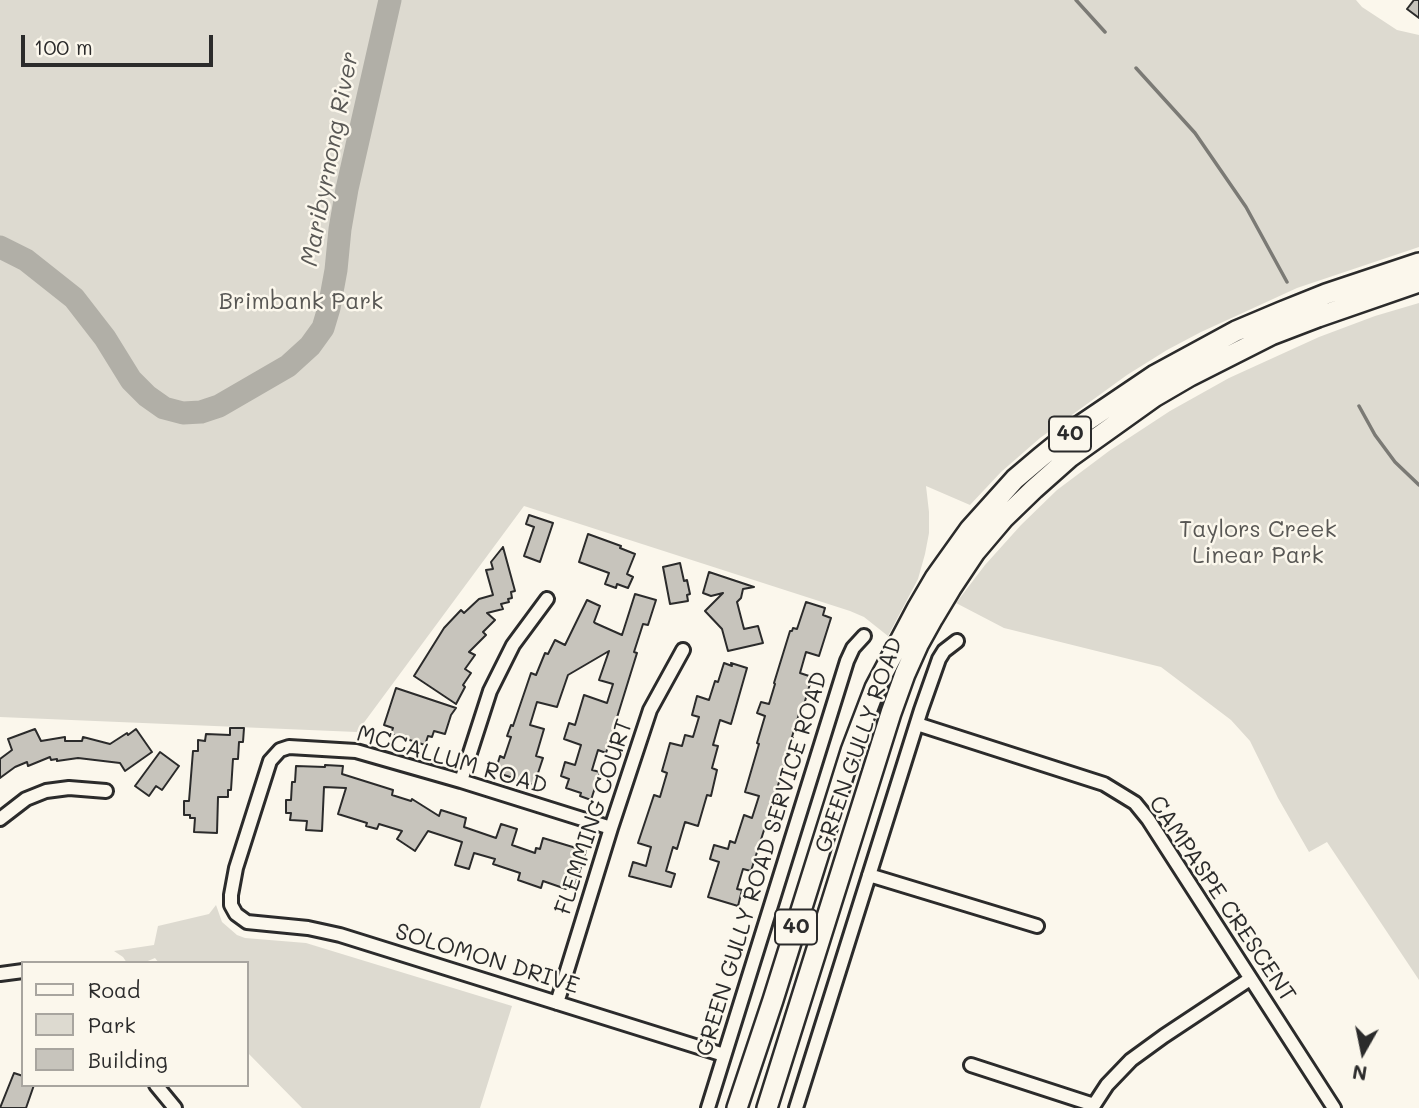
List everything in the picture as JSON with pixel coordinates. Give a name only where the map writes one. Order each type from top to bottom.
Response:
[{"type":"main road","name":"GREEN GULLY ROAD","points":[[737,1108],[851,751],[875,688],[935,578],[970,529],[1041,457],[1078,427],[1155,374],[1236,331],[1280,312],[1419,263]]},
{"type":"main road","name":"GREEN GULLY ROAD","points":[[767,1108],[905,674],[933,618],[975,552],[1003,519],[1070,457],[1154,397],[1271,335],[1419,282]]},
{"type":"street","points":[[461,781],[490,691],[513,645],[547,599]]},
{"type":"street","name":"GREEN GULLY ROAD SERVICE ROAD","points":[[708,1108],[847,661],[853,648],[864,636]]},
{"type":"street","points":[[796,1108],[916,724],[939,659],[944,650],[957,641]]},
{"type":"street","name":"FLEMMING COURT","points":[[557,1003],[650,710],[683,650]]},
{"type":"street","name":"CAMPASPE CRESCENT","points":[[916,724],[1104,784],[1135,803],[1148,819],[1334,1108]]},
{"type":"street","name":"MCCALLUM ROAD","points":[[236,914],[230,900],[236,868],[270,761],[280,750],[289,747],[356,751],[611,828]]},
{"type":"street","points":[[0,819],[26,799],[46,790],[69,788],[106,791]]},
{"type":"street","points":[[869,875],[1037,926]]},
{"type":"street","name":"SOLOMON DRIVE","points":[[236,914],[247,922],[308,928],[340,935],[724,1055]]},
{"type":"street","points":[[0,974],[21,971]]},
{"type":"street","points":[[971,1065],[1093,1106],[1118,1073],[1147,1047],[1250,979]]},
{"type":"street","points":[[158,1087],[175,1108]]},
{"type":"green space","name":"Brimbank Park","points":[[0,0],[1356,0],[1362,7],[1397,30],[1419,35],[1419,247],[1297,288],[1167,350],[1127,375],[1040,438],[1001,472],[970,505],[926,486],[929,533],[925,554],[918,579],[888,636],[864,617],[850,611],[524,506],[357,732],[0,717]]},
{"type":"green space","name":"Taylors Creek Linear Park","points":[[1419,303],[1419,980],[1327,842],[1309,852],[1250,741],[1231,720],[1161,667],[1004,628],[956,603],[985,565],[1057,490],[1109,451],[1170,411],[1229,378],[1319,337]]},
{"type":"green space","points":[[216,905],[222,922],[237,935],[245,938],[306,943],[512,1006],[480,1108],[302,1108],[248,1053],[248,961],[157,961],[155,958],[148,961],[126,961],[114,951],[154,945],[158,926],[209,914]]},
{"type":"building","points":[[1414,0],[1419,0],[1419,18],[1407,9]]},
{"type":"building","points":[[529,515],[553,523],[540,562],[524,556],[534,527],[526,524]]},
{"type":"building","points":[[588,534],[635,554],[627,574],[633,577],[628,588],[605,584],[609,573],[579,562]]},
{"type":"building","points":[[503,547],[515,591],[511,592],[512,598],[508,599],[509,602],[501,604],[503,609],[487,613],[495,620],[483,632],[486,635],[469,652],[475,655],[465,669],[471,673],[456,704],[414,676],[444,628],[461,610],[464,613],[479,599],[493,595],[486,570],[493,569],[491,562]]},
{"type":"building","points":[[680,563],[690,594],[687,595],[688,601],[670,604],[663,567]]},
{"type":"building","points":[[709,572],[754,587],[743,589],[737,602],[744,629],[758,626],[763,643],[728,651],[722,629],[705,611],[723,593],[711,596],[703,593]]},
{"type":"building","points":[[635,594],[656,600],[648,625],[643,624],[634,652],[637,653],[606,753],[598,750],[592,770],[600,772],[591,800],[566,788],[569,779],[561,776],[565,762],[575,765],[581,745],[564,739],[569,723],[575,725],[584,695],[607,703],[613,684],[599,680],[609,651],[568,675],[557,707],[537,702],[530,725],[544,729],[536,756],[543,758],[534,785],[495,772],[500,756],[504,758],[511,737],[507,736],[531,673],[536,675],[545,653],[548,654],[555,640],[565,645],[587,600],[600,606],[595,623],[622,635]]},
{"type":"building","points":[[806,602],[825,608],[823,615],[831,618],[819,656],[806,652],[800,673],[812,677],[775,795],[778,796],[775,806],[772,805],[751,871],[743,869],[737,889],[742,890],[738,906],[708,897],[719,862],[710,859],[714,845],[728,849],[730,841],[735,843],[744,815],[752,818],[759,796],[745,792],[765,716],[757,713],[761,702],[769,704],[790,631],[797,629]]},
{"type":"building","points":[[724,663],[747,668],[731,724],[720,720],[713,745],[718,746],[712,768],[717,770],[711,796],[707,795],[698,826],[685,822],[677,849],[673,847],[666,871],[675,874],[671,887],[629,876],[633,862],[646,866],[651,847],[638,843],[654,795],[660,797],[667,773],[662,771],[670,743],[682,746],[685,735],[693,737],[699,717],[692,715],[697,696],[709,700]]},
{"type":"building","points":[[396,688],[456,708],[445,734],[434,731],[432,737],[428,736],[425,745],[391,734],[393,728],[384,725]]},
{"type":"building","points":[[230,728],[244,728],[243,742],[239,742],[238,759],[233,759],[228,797],[218,797],[217,833],[194,832],[195,818],[184,815],[184,801],[189,801],[193,751],[198,751],[198,740],[205,741],[206,734],[230,735]]},
{"type":"building","points":[[35,729],[41,741],[65,737],[65,741],[82,741],[83,737],[110,744],[136,729],[152,752],[125,771],[120,763],[78,758],[57,761],[51,760],[50,757],[28,766],[27,762],[15,767],[0,778],[0,759],[12,750],[8,739]]},
{"type":"building","points":[[160,752],[179,766],[162,790],[156,786],[149,796],[135,786]]},
{"type":"building","points":[[296,766],[343,766],[342,774],[393,790],[392,795],[411,801],[412,799],[439,816],[441,810],[466,818],[464,827],[496,838],[501,824],[517,829],[512,845],[535,853],[536,848],[540,849],[543,838],[586,851],[575,886],[568,883],[566,889],[543,881],[541,888],[518,880],[520,873],[493,864],[495,859],[474,853],[469,869],[455,865],[462,842],[428,831],[415,851],[397,839],[402,831],[379,824],[377,829],[338,814],[346,788],[324,787],[322,831],[306,830],[307,821],[290,820],[291,813],[286,813],[286,800],[291,800]]},
{"type":"building","points":[[14,1073],[21,1075],[21,1087],[33,1087],[26,1108],[0,1108]]},
{"type":"waterway","name":"Maribyrnong River","points":[[0,247],[26,260],[74,298],[105,338],[131,380],[164,408],[183,413],[201,412],[219,406],[288,366],[310,346],[323,328],[329,308],[347,189],[390,0]]},
{"type":"waterway","points":[[1076,0],[1105,32]]},
{"type":"waterway","points":[[1136,68],[1195,133],[1246,207],[1287,282]]},
{"type":"waterway","points":[[1359,406],[1375,435],[1395,462],[1419,485]]}]
